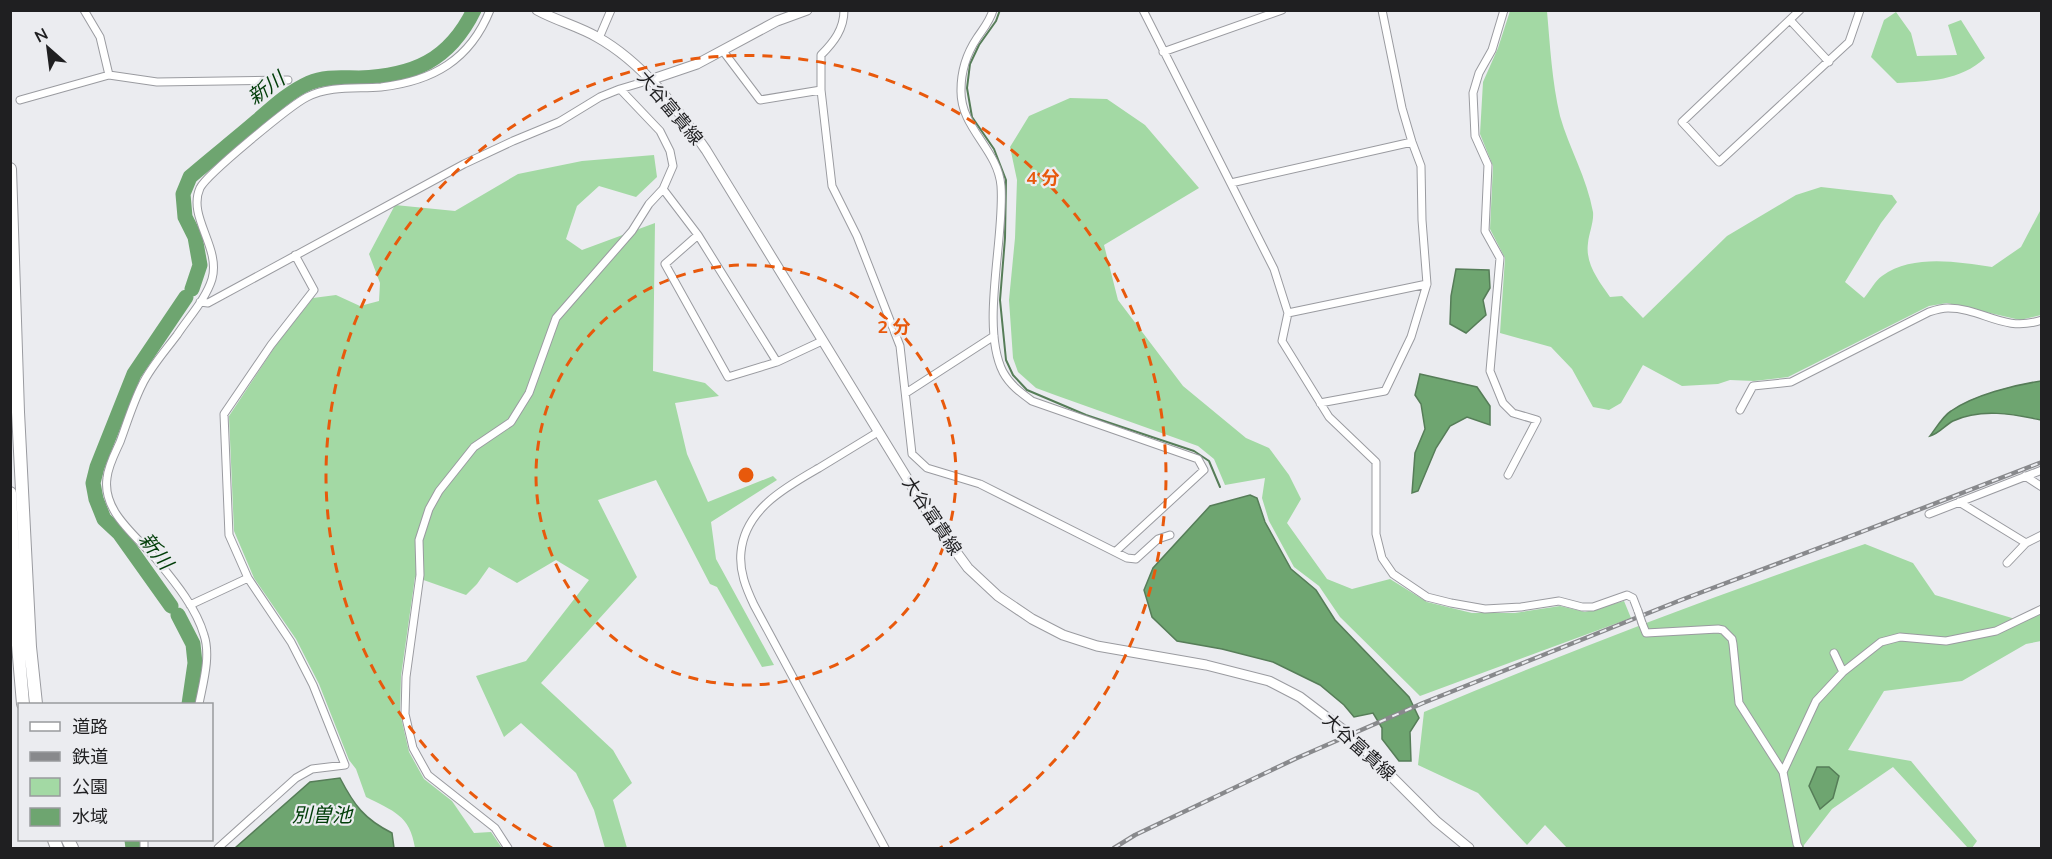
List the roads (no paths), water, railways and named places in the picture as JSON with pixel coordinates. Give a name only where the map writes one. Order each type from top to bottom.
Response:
[{"type":"highway","points":[[10,169],[18,412],[30,646],[36,703]]},
{"type":"highway","points":[[10,493],[23,703]]},
{"type":"main road","name":"大谷富貴線","points":[[537,10],[599,38],[650,80],[688,124],[950,546],[968,568],[998,596],[1053,630],[1097,646],[1227,670],[1269,681],[1300,697],[1350,735],[1436,820],[1469,849]]},
{"type":"main road","points":[[650,80],[697,64],[777,21],[807,10]]},
{"type":"street","points":[[84,10],[100,37],[110,75]]},
{"type":"street","points":[[200,703],[206,663],[204,635],[190,605],[157,560],[119,518],[106,494],[106,476],[142,384],[200,302],[212,279],[213,259],[197,213],[200,188],[213,173],[282,114],[308,96],[337,88],[382,87],[423,78],[448,67],[471,46],[490,10]]},
{"type":"street","points":[[599,38],[610,10]]},
{"type":"street","points":[[844,10],[844,20],[834,42],[821,55],[821,90],[832,186],[857,236],[900,346],[912,454],[927,468],[980,484],[1127,558],[1136,560],[1158,539],[1170,536]]},
{"type":"street","points":[[993,10],[991,17],[975,40],[965,63],[961,88],[965,116],[994,164],[1001,184],[994,336],[1003,372],[1015,388],[1032,401],[1198,459],[1204,470],[1115,552]]},
{"type":"street","points":[[1143,10],[1274,269],[1288,313],[1282,341],[1329,417],[1376,462],[1376,534],[1382,558],[1393,574],[1427,597],[1485,609],[1521,607],[1559,601],[1582,607],[1593,607],[1628,595],[1633,598],[1646,633],[1723,630],[1733,644],[1739,703],[1783,772],[1799,849]]},
{"type":"street","points":[[1163,52],[1282,10]]},
{"type":"street","points":[[1320,403],[1385,391],[1411,337],[1427,284],[1421,166],[1402,108],[1382,10]]},
{"type":"street","points":[[1504,10],[1492,50],[1479,73],[1473,93],[1475,136],[1488,165],[1485,231],[1500,258],[1490,371],[1503,403],[1513,414],[1537,420],[1508,475]]},
{"type":"street","points":[[1800,10],[1682,122],[1719,162],[1849,42],[1860,10]]},
{"type":"street","points":[[1790,20],[1829,62]]},
{"type":"street","points":[[723,51],[760,100],[821,90]]},
{"type":"street","points":[[21,100],[110,75],[157,82],[288,80]]},
{"type":"street","points":[[200,302],[208,303],[464,164],[559,122],[600,97],[650,80]]},
{"type":"street","points":[[508,849],[495,828],[428,775],[413,748],[405,714],[406,686],[420,575],[419,540],[429,509],[439,491],[474,447],[511,422],[529,393],[556,318],[632,231],[649,204],[663,189],[673,166],[670,151],[660,131],[620,89]]},
{"type":"street","points":[[1231,183],[1412,142]]},
{"type":"street","points":[[663,189],[699,236],[777,362]]},
{"type":"street","points":[[699,236],[665,264],[728,376],[777,362],[822,341]]},
{"type":"street","points":[[218,849],[296,778],[312,769],[345,765],[314,685],[291,642],[248,578],[229,535],[224,414],[271,345],[314,290],[295,255]]},
{"type":"street","points":[[1288,313],[1427,284]]},
{"type":"street","points":[[1740,410],[1753,386],[1791,382],[1929,312],[1948,308],[2018,325],[2042,320]]},
{"type":"street","points":[[906,393],[994,336]]},
{"type":"street","points":[[878,432],[783,490],[761,509],[747,527],[741,552],[743,579],[754,605],[885,849]]},
{"type":"street","points":[[1929,514],[2042,471]]},
{"type":"street","points":[[2025,476],[2042,486]]},
{"type":"street","points":[[1959,502],[2026,543]]},
{"type":"street","points":[[2007,563],[2026,543],[2042,535]]},
{"type":"street","points":[[190,605],[248,578]]},
{"type":"street","points":[[1783,772],[1816,701],[1843,672],[1881,642],[1900,637],[1946,641],[1996,631],[2042,609]]},
{"type":"street","points":[[1834,653],[1843,672]]},
{"type":"water","points":[[1456,269],[1489,270],[1490,288],[1483,300],[1486,315],[1466,333],[1450,324],[1451,296]]},
{"type":"water","points":[[1420,374],[1477,387],[1490,406],[1490,425],[1467,417],[1450,426],[1436,448],[1418,491],[1412,493],[1415,453],[1425,429],[1421,404],[1415,395]]},
{"type":"water","points":[[2041,381],[2041,420],[1986,413],[1953,421],[1930,436],[1945,416],[1960,405],[1994,392]]},
{"type":"water","points":[[1250,495],[1257,498],[1265,522],[1291,569],[1316,590],[1335,620],[1409,697],[1419,718],[1410,732],[1411,761],[1399,761],[1382,739],[1382,728],[1373,713],[1354,717],[1344,705],[1320,685],[1273,662],[1222,649],[1177,641],[1152,617],[1144,590],[1153,568],[1210,506]]},
{"type":"water","points":[[1817,767],[1829,767],[1839,776],[1833,798],[1820,809],[1809,786]]},
{"type":"water","name":"別曽池","points":[[340,778],[350,796],[367,817],[392,833],[394,848],[235,848],[310,782]]},
{"type":"waterway","name":"新川","points":[[192,289],[200,265],[195,237],[185,217],[183,194],[190,177],[282,100],[309,83],[327,78],[378,77],[396,74],[427,62],[453,42],[474,10]]},
{"type":"waterway","points":[[1000,10],[996,21],[979,45],[970,64],[967,88],[972,117],[994,149],[1006,180],[1005,238],[1000,300],[1006,360],[1013,375],[1027,390],[1086,415],[1194,451],[1209,461],[1220,487]]},
{"type":"waterway","name":"新川","points":[[171,606],[119,533],[104,519],[96,499],[93,483],[97,467],[134,374],[186,297]]},
{"type":"waterway","name":"新川","points":[[178,615],[193,644],[195,663],[189,703]]},
{"type":"waterway","name":"新川","points":[[132,841],[133,848]]},
{"type":"railway","points":[[1114,848],[1135,835],[1297,758],[1423,703],[1681,600],[2042,462]]}]
